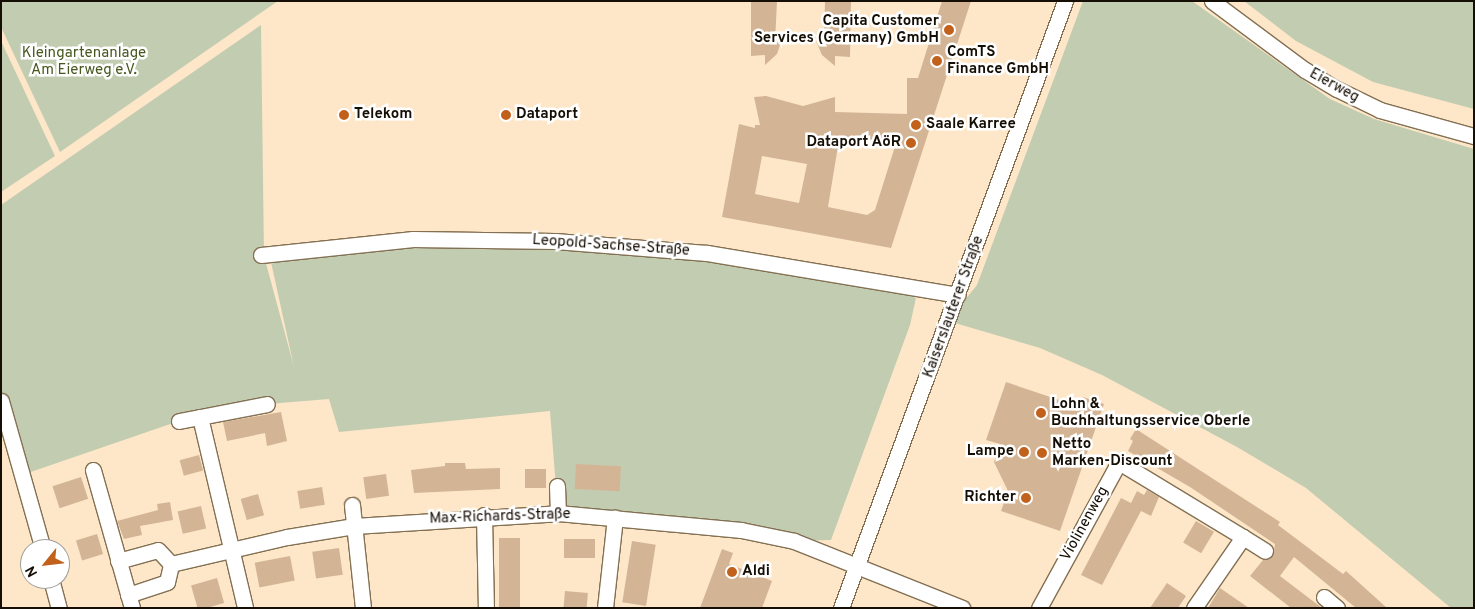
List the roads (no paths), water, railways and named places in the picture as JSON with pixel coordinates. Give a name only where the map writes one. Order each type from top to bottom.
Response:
[{"type":"street","name":"Eierweg","points":[[1212,1],[1306,70],[1337,89],[1380,110],[1474,136]]},
{"type":"street","name":"Kaiserslauterer Straße","points":[[841,608],[1065,2]]},
{"type":"street","name":"Leopold-Sachse-Straße","points":[[261,255],[412,239],[555,241],[707,253],[958,295]]},
{"type":"street","points":[[1,401],[40,539]]},
{"type":"street","points":[[179,421],[268,404]]},
{"type":"street","points":[[200,417],[245,608]]},
{"type":"street","name":"Violinenweg","points":[[1039,608],[1119,462],[1265,551]]},
{"type":"street","points":[[93,470],[118,561],[130,601],[167,582],[171,564],[158,550],[118,561]]},
{"type":"street","points":[[557,486],[558,513]]},
{"type":"street","points":[[352,505],[364,608]]},
{"type":"street","name":"Max-Richards-Straße","points":[[171,564],[231,550],[354,526],[484,515],[558,513],[741,530],[794,541],[858,564],[962,608]]},
{"type":"street","points":[[484,515],[486,608]]},
{"type":"street","points":[[605,608],[615,518]]},
{"type":"street","points":[[1194,608],[1243,537]]},
{"type":"street","points":[[54,589],[59,608]]},
{"type":"street","points":[[1324,596],[1337,608]]},
{"type":"place","name":"Capita Customer Services (Germany) GmbH","points":[[949,30]]},
{"type":"place","name":"ComTS Finance GmbH","points":[[937,61]]},
{"type":"place","name":"Telekom","points":[[344,115]]},
{"type":"place","name":"Dataport","points":[[506,115]]},
{"type":"place","name":"Saale Karree","points":[[916,125]]},
{"type":"place","name":"Dataport AöR","points":[[911,143]]},
{"type":"place","name":"Lohn & Buchhaltungsservice Oberle","points":[[1041,413]]},
{"type":"place","name":"Lampe","points":[[1024,452]]},
{"type":"place","name":"Netto Marken-Discount","points":[[1042,453]]},
{"type":"place","name":"Richter","points":[[1026,498]]},
{"type":"place","name":"Aldi","points":[[732,572]]},
{"type":"park label","name":"Kleingartenanlage Am Eierweg e.V.","points":[[84,62]]}]
